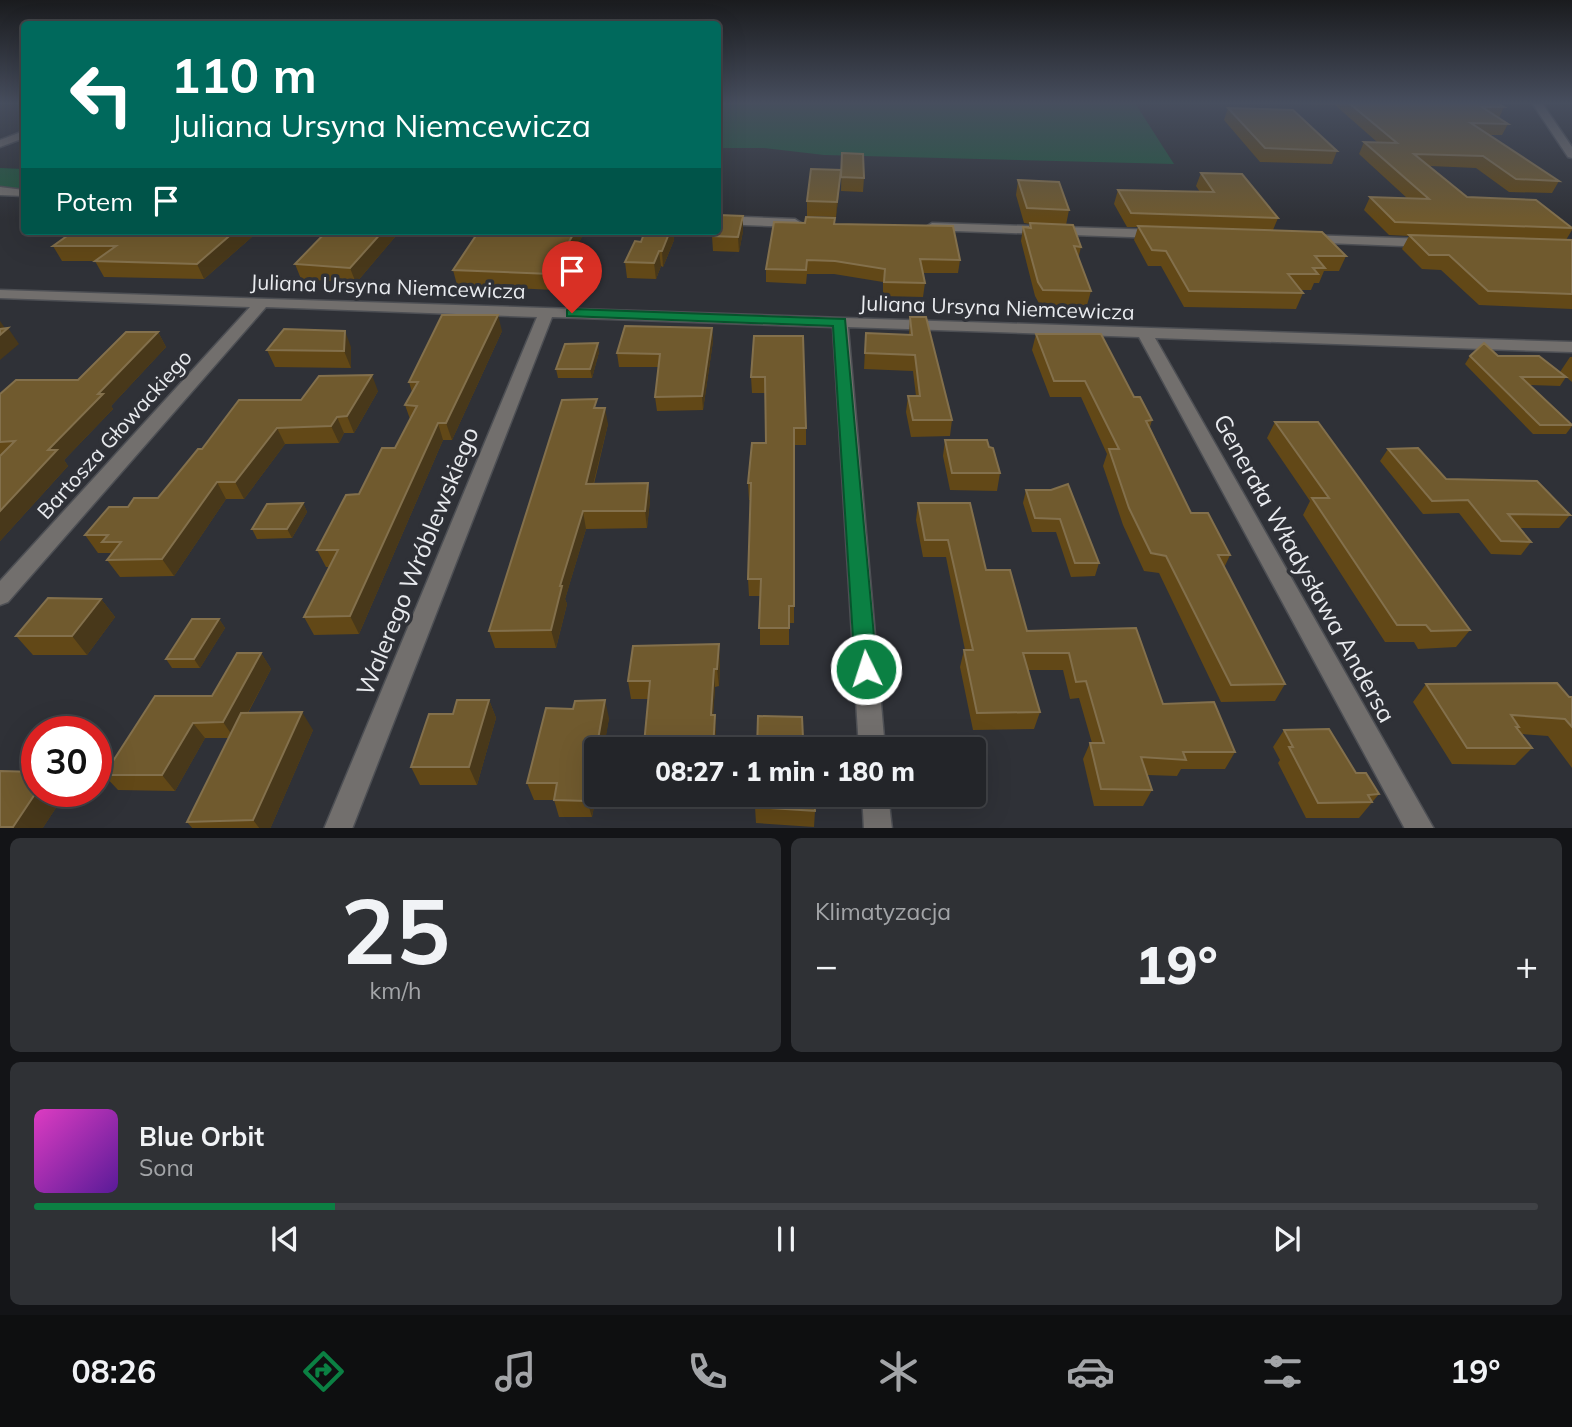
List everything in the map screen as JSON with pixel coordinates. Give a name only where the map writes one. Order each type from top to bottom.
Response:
[{"type":"street","points":[[0,191],[21,193]]},
{"type":"street","points":[[721,220],[813,224]]},
{"type":"street","points":[[923,227],[1172,235]]},
{"type":"street","points":[[1296,239],[1448,244]]},
{"type":"street","name":"Juliana Ursyna Niemcewicza","points":[[0,294],[1572,347]]},
{"type":"street","name":"Bartosza Głowackiego","points":[[0,596],[262,303]]},
{"type":"street","name":"Walerego Wróblewskiego","points":[[338,828],[545,312]]},
{"type":"street","points":[[840,322],[871,737]]},
{"type":"street","name":"Generała Władysława Andersa","points":[[1144,332],[1420,828]]},
{"type":"street","points":[[876,807],[878,828]]},
{"type":"green space","points":[[721,142],[1160,142],[1174,164],[824,155],[764,148],[721,148]]},
{"type":"green space","points":[[0,168],[21,169],[21,190],[0,188]]},
{"type":"building","points":[[1259,142],[1327,142],[1337,151],[1265,148]]},
{"type":"building","points":[[1364,142],[1397,143],[1395,142],[1499,142],[1559,181],[1516,179],[1483,156],[1414,154],[1467,197],[1536,200],[1572,228],[1395,222],[1370,197],[1429,199]]},
{"type":"building","points":[[842,153],[863,154],[864,178],[841,177]]},
{"type":"building","points":[[811,169],[841,170],[837,202],[807,201]]},
{"type":"building","points":[[1201,173],[1242,174],[1278,218],[1131,213],[1118,190],[1214,192]]},
{"type":"building","points":[[1018,180],[1059,182],[1069,210],[1027,208]]},
{"type":"building","points":[[721,215],[743,216],[738,237],[712,236],[721,235]]},
{"type":"building","points":[[806,217],[835,218],[834,224],[953,226],[960,260],[920,259],[925,283],[884,282],[885,269],[835,261],[807,260],[806,270],[766,269],[774,222],[805,223]]},
{"type":"building","points":[[1030,223],[1073,225],[1081,247],[1074,246],[1091,291],[1043,290],[1038,282],[1023,227],[1031,228]]},
{"type":"building","points":[[1138,226],[1322,232],[1346,256],[1315,256],[1325,268],[1313,268],[1318,274],[1288,274],[1303,293],[1189,291],[1166,251],[1152,250]]},
{"type":"building","points":[[68,235],[230,235],[197,264],[95,261],[116,246],[53,246]]},
{"type":"building","points":[[323,235],[379,235],[350,268],[295,264]]},
{"type":"building","points":[[476,235],[573,235],[551,274],[453,270]]},
{"type":"building","points":[[644,235],[668,235],[654,263],[625,262],[635,241],[641,242]]},
{"type":"building","points":[[1409,235],[1572,240],[1572,294],[1488,291],[1449,255],[1429,255]]},
{"type":"building","points":[[442,315],[498,315],[446,423],[438,423],[350,616],[304,617],[338,550],[317,550],[346,495],[359,494],[382,448],[395,448],[417,406],[405,405],[418,382],[409,382]]},
{"type":"building","points":[[910,317],[926,317],[952,420],[913,420],[908,396],[920,396],[915,355],[865,353],[866,333],[912,335]]},
{"type":"building","points":[[625,326],[712,328],[702,396],[655,397],[660,354],[617,353]]},
{"type":"building","points":[[284,329],[345,331],[344,351],[267,350]]},
{"type":"building","points":[[126,332],[158,332],[48,450],[57,450],[0,511],[0,456],[15,441],[0,442],[0,394],[16,380],[78,380]]},
{"type":"building","points":[[1036,334],[1101,334],[1134,397],[1140,397],[1152,420],[1146,421],[1191,513],[1208,513],[1230,555],[1218,555],[1285,684],[1231,685],[1166,556],[1151,553],[1129,508],[1109,449],[1119,449],[1085,381],[1054,381]]},
{"type":"building","points":[[754,336],[803,336],[806,428],[794,428],[794,606],[789,606],[789,628],[759,628],[761,579],[748,579],[751,483],[748,483],[752,443],[766,443],[765,377],[751,377]]},
{"type":"building","points":[[598,343],[590,369],[556,369],[565,344]]},
{"type":"building","points":[[1484,343],[1498,356],[1539,356],[1566,377],[1521,377],[1572,425],[1540,425],[1470,356]]},
{"type":"building","points":[[372,375],[347,416],[337,417],[331,426],[277,428],[235,482],[217,482],[162,559],[107,560],[121,542],[102,542],[108,535],[85,535],[109,507],[128,507],[134,498],[158,498],[198,449],[202,449],[239,400],[301,400],[319,376]]},
{"type":"building","points":[[597,399],[594,408],[605,408],[586,484],[648,483],[645,511],[583,511],[560,586],[551,630],[489,631],[562,400]]},
{"type":"building","points":[[1275,422],[1318,422],[1470,630],[1431,631],[1426,625],[1397,625],[1312,498],[1329,498]]},
{"type":"building","points":[[945,440],[987,440],[989,447],[993,448],[1000,473],[952,473]]},
{"type":"building","points":[[1418,448],[1446,479],[1537,481],[1570,515],[1508,514],[1531,542],[1501,541],[1468,500],[1432,501],[1388,449]]},
{"type":"building","points":[[1068,484],[1099,563],[1075,563],[1060,519],[1035,518],[1026,490],[1051,490]]},
{"type":"building","points":[[303,503],[287,529],[252,529],[267,504]]},
{"type":"building","points":[[918,503],[970,503],[986,570],[1010,570],[1027,631],[1136,628],[1163,704],[1214,702],[1235,752],[1183,752],[1186,760],[1141,757],[1152,790],[1101,789],[1090,743],[1104,743],[1086,681],[1076,682],[1069,653],[1023,653],[1040,712],[977,713],[964,650],[973,650],[948,540],[925,540]]},
{"type":"building","points":[[48,598],[101,599],[72,636],[16,636]]},
{"type":"building","points":[[192,619],[219,619],[194,659],[166,659]]},
{"type":"building","points":[[719,644],[717,669],[714,669],[711,715],[715,715],[714,737],[645,737],[650,681],[628,681],[633,646]]},
{"type":"building","points":[[237,653],[261,653],[223,722],[193,723],[162,775],[112,775],[112,763],[155,696],[212,696]]},
{"type":"building","points":[[1557,683],[1572,697],[1572,727],[1565,719],[1511,715],[1519,727],[1516,727],[1532,748],[1467,748],[1426,684]]},
{"type":"building","points":[[457,700],[489,700],[469,767],[411,767],[429,714],[453,714]]},
{"type":"building","points":[[605,700],[598,737],[584,737],[584,801],[554,800],[557,783],[527,783],[546,708],[573,709],[575,701]]},
{"type":"building","points":[[302,712],[253,820],[187,822],[241,713]]},
{"type":"building","points":[[758,716],[802,717],[803,737],[757,737]]},
{"type":"building","points":[[1329,729],[1356,773],[1366,773],[1379,794],[1368,795],[1372,802],[1318,803],[1289,747],[1293,747],[1284,730]]},
{"type":"building","points":[[0,771],[21,772],[21,807],[26,807],[13,827],[0,827]]},
{"type":"building","points":[[755,807],[815,807],[815,811]]},
{"type":"route","points":[[572,313],[840,322],[866,669]]}]
